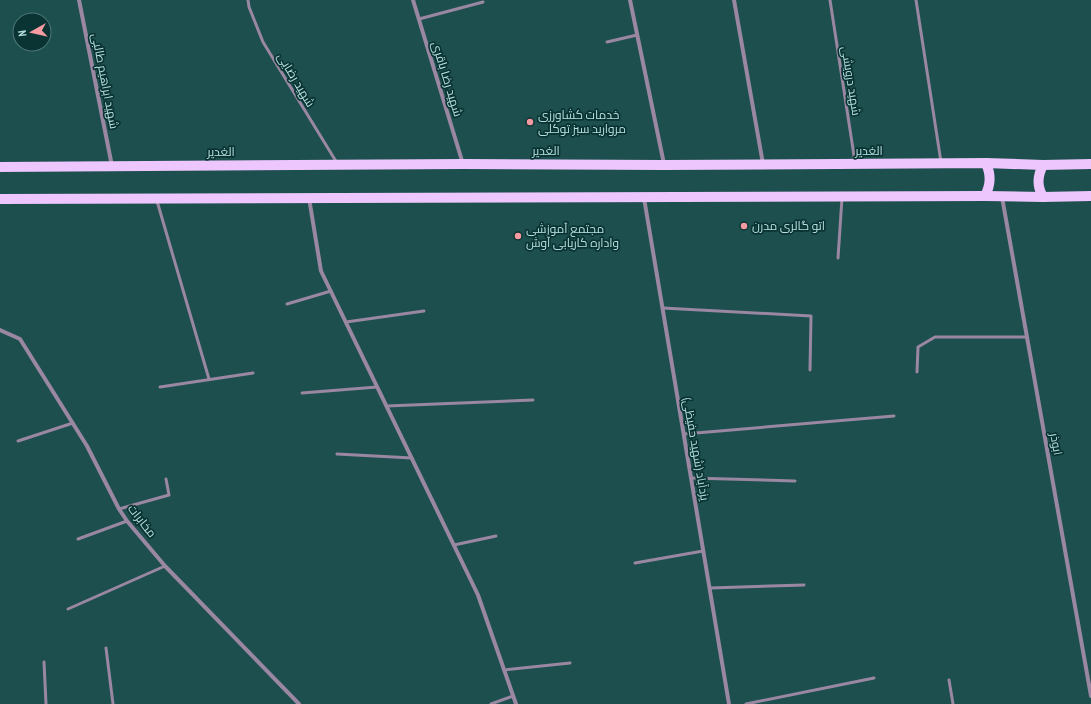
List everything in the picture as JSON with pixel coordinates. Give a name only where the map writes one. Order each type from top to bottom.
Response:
[{"type":"main road","name":"الغدیر","points":[[0,167],[338,164],[1091,164]]},
{"type":"main road","points":[[985,196],[989,188],[990,180],[989,171],[986,164]]},
{"type":"main road","points":[[1043,165],[1039,173],[1038,181],[1039,190],[1044,197]]},
{"type":"main road","points":[[0,199],[1091,196]]},
{"type":"street","name":"شهید ابراهیم طالبی","points":[[79,0],[112,166]]},
{"type":"street","name":"شهید رضا باقری","points":[[413,0],[463,164]]},
{"type":"street","points":[[630,0],[664,165]]},
{"type":"street","points":[[734,0],[763,164]]},
{"type":"street","name":"ابوذر","points":[[1002,196],[1091,696]]},
{"type":"street","points":[[309,197],[321,271],[478,595],[516,704]]},
{"type":"street","name":"یزدآباد (شهید حفیظی)","points":[[644,197],[729,704]]},
{"type":"street","name":"مخابرات","points":[[0,330],[20,339],[87,446],[119,509],[127,521],[165,566],[299,704]]},
{"type":"lane","name":"شهید رضایی","points":[[248,0],[249,7],[263,42],[338,164]]},
{"type":"lane","name":"شهید درویشی","points":[[830,0],[855,164]]},
{"type":"lane","points":[[916,0],[941,164]]},
{"type":"lane","points":[[419,19],[483,2]]},
{"type":"lane","points":[[607,42],[638,35]]},
{"type":"lane","points":[[838,258],[842,196]]},
{"type":"lane","points":[[156,198],[209,379]]},
{"type":"lane","points":[[287,304],[331,291]]},
{"type":"lane","points":[[663,308],[811,316],[810,370]]},
{"type":"lane","points":[[346,322],[424,312]]},
{"type":"lane","points":[[917,372],[918,347],[935,336],[1027,337]]},
{"type":"lane","points":[[160,387],[253,373]]},
{"type":"lane","points":[[302,393],[378,387]]},
{"type":"lane","points":[[387,406],[532,400]]},
{"type":"lane","points":[[684,434],[894,416]]},
{"type":"lane","points":[[18,441],[73,423]]},
{"type":"lane","points":[[337,454],[412,458]]},
{"type":"lane","points":[[691,478],[795,481]]},
{"type":"lane","points":[[119,509],[169,495],[166,479]]},
{"type":"lane","points":[[78,539],[127,521]]},
{"type":"lane","points":[[454,545],[496,536]]},
{"type":"lane","points":[[635,563],[703,551]]},
{"type":"lane","points":[[68,609],[165,566]]},
{"type":"lane","points":[[710,588],[804,586]]},
{"type":"lane","points":[[106,648],[113,704]]},
{"type":"lane","points":[[44,662],[46,704]]},
{"type":"lane","points":[[504,670],[570,664]]},
{"type":"lane","points":[[746,704],[874,678]]},
{"type":"lane","points":[[949,680],[953,704]]},
{"type":"lane","points":[[491,704],[513,696]]},
{"type":"place","name":"خدمات کشاورزی مروارید سبز توکلی","points":[[530,122]]},
{"type":"place","name":"اتو گالری مدرن","points":[[744,226]]},
{"type":"place","name":"مجتمع آموزشی واداره کاریابی آوش","points":[[518,236]]}]
